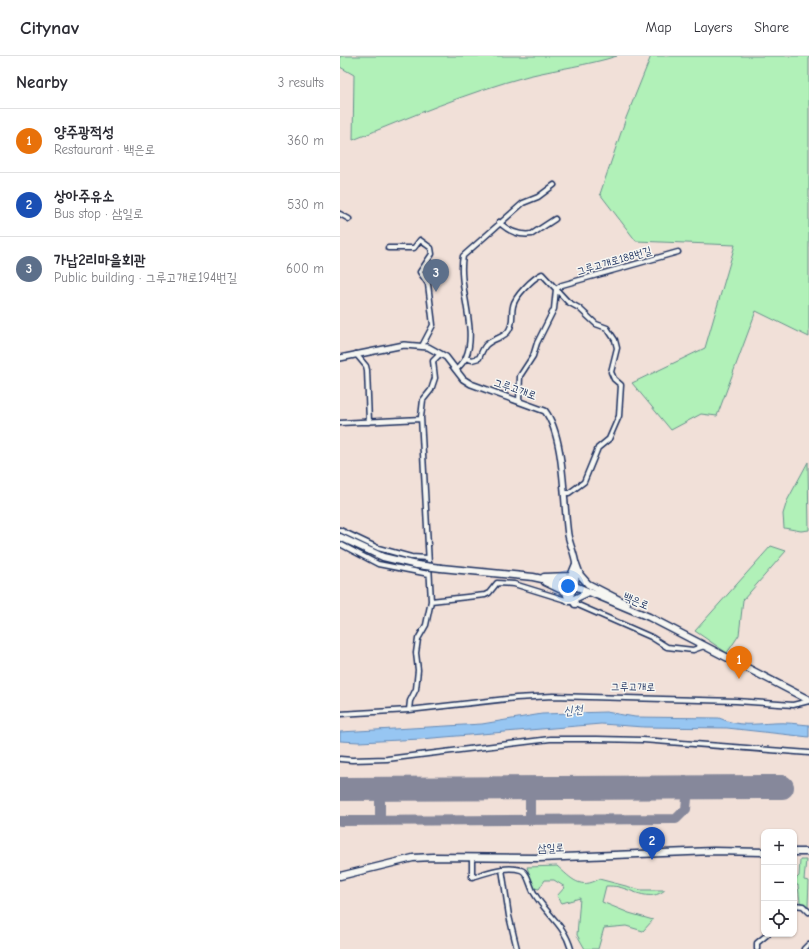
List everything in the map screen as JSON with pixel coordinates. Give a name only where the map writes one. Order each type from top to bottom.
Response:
[{"type":"main road","name":"백은로","points":[[340,537],[383,557],[417,565],[537,578],[575,586],[649,617],[809,700]]},
{"type":"main road","points":[[537,578],[571,576],[576,564]]},
{"type":"main road","points":[[576,564],[580,575],[588,584],[649,617]]},
{"type":"main road","points":[[537,578],[566,592],[572,603],[574,599],[589,592]]},
{"type":"main road","name":"삼일로","points":[[340,876],[413,858],[538,858],[713,851],[761,852]]},
{"type":"main road","points":[[797,852],[809,852]]},
{"type":"street","points":[[456,370],[466,358],[469,345],[467,309],[461,266],[463,256],[499,222],[524,203],[538,197],[554,185]]},
{"type":"street","points":[[340,214],[349,219]]},
{"type":"street","points":[[499,222],[510,232],[528,235],[555,219]]},
{"type":"street","points":[[388,248],[414,248],[420,240],[431,248],[432,254],[420,272],[428,284],[433,325],[422,346]]},
{"type":"street","name":"그루고개로188번길","points":[[556,289],[562,284],[678,252]]},
{"type":"street","points":[[466,358],[472,360],[479,358],[486,345],[504,336],[509,330],[513,320],[513,305],[515,300],[537,276],[542,274],[560,295],[596,324],[607,328],[615,340],[617,348],[611,372],[614,379],[621,385],[620,410],[609,440],[598,448],[584,482],[569,493],[564,493]]},
{"type":"street","points":[[519,401],[520,376],[533,356],[537,343],[554,309],[556,289]]},
{"type":"street","name":"그루고개로","points":[[340,358],[404,345],[428,347],[446,357],[463,379],[471,384],[545,411],[551,419],[564,493],[568,536],[576,564],[575,586]]},
{"type":"street","points":[[356,354],[366,366],[367,370],[368,422]]},
{"type":"street","points":[[409,710],[410,701],[416,689],[418,670],[416,653],[418,639],[426,625],[431,601],[421,419],[423,400],[431,390],[435,378],[433,361],[440,354]]},
{"type":"street","points":[[340,423],[421,419]]},
{"type":"street","points":[[340,530],[378,548],[411,557],[428,558]]},
{"type":"street","points":[[340,544],[378,564],[429,574]]},
{"type":"street","points":[[431,601],[489,593],[497,583],[502,582],[514,584],[572,603],[651,637],[668,647],[693,650],[704,646]]},
{"type":"street","points":[[572,603],[575,586]]},
{"type":"street","name":"그루고개로","points":[[340,714],[409,710],[516,698],[553,696],[736,701],[793,706],[809,700]]},
{"type":"street","points":[[340,759],[352,760],[386,758],[536,741],[589,739],[643,740],[809,752]]},
{"type":"street","points":[[472,857],[472,877],[502,869],[520,869],[525,872],[532,892],[543,907],[557,920],[571,949]]},
{"type":"street","points":[[502,869],[508,916],[517,949]]},
{"type":"street","points":[[797,905],[803,906],[809,912]]},
{"type":"street","points":[[757,949],[757,943],[764,937]]},
{"type":"street","points":[[804,949],[809,944]]},
{"type":"green space","points":[[340,56],[617,56],[506,82],[439,105],[353,140],[354,75],[340,67]]},
{"type":"green space","points":[[651,56],[809,56],[809,337],[756,311],[717,416],[701,414],[671,430],[632,383],[705,348],[735,245],[636,241],[600,194],[626,118]]},
{"type":"green space","points":[[808,462],[809,530],[801,531],[784,528],[783,514],[787,501]]},
{"type":"green space","points":[[771,546],[786,551],[743,600],[739,635],[727,653],[695,631]]},
{"type":"green space","points":[[800,860],[806,860],[804,880],[809,881],[808,906],[800,902],[797,885],[797,878],[799,876]]},
{"type":"green space","points":[[557,866],[576,882],[587,883],[599,879],[641,890],[665,890],[654,895],[648,895],[619,887],[606,886],[602,902],[629,913],[653,920],[643,931],[626,926],[604,928],[598,949],[585,949],[577,935],[580,898],[562,903],[557,896],[565,887],[554,880],[545,880],[539,889],[534,888],[527,867]]},
{"type":"water","points":[[606,712],[635,717],[719,718],[740,724],[783,723],[809,725],[809,737],[727,728],[644,727],[601,724],[421,739],[359,742],[340,741],[340,732],[482,724],[542,714]]},
{"type":"taxiway","points":[[530,788],[530,820]]},
{"type":"taxiway","points":[[340,821],[676,819],[686,809],[688,788]]},
{"type":"taxiway","points":[[380,789],[380,821]]},
{"type":"runway","points":[[340,789],[782,787]]},
{"type":"place","name":"가납2리마을회관","points":[[436,292]]},
{"type":"place","name":"양주광적성","points":[[739,679]]},
{"type":"place","name":"상아주유소","points":[[652,860]]},
{"type":"water label","name":"신천","points":[[573,710]]}]
